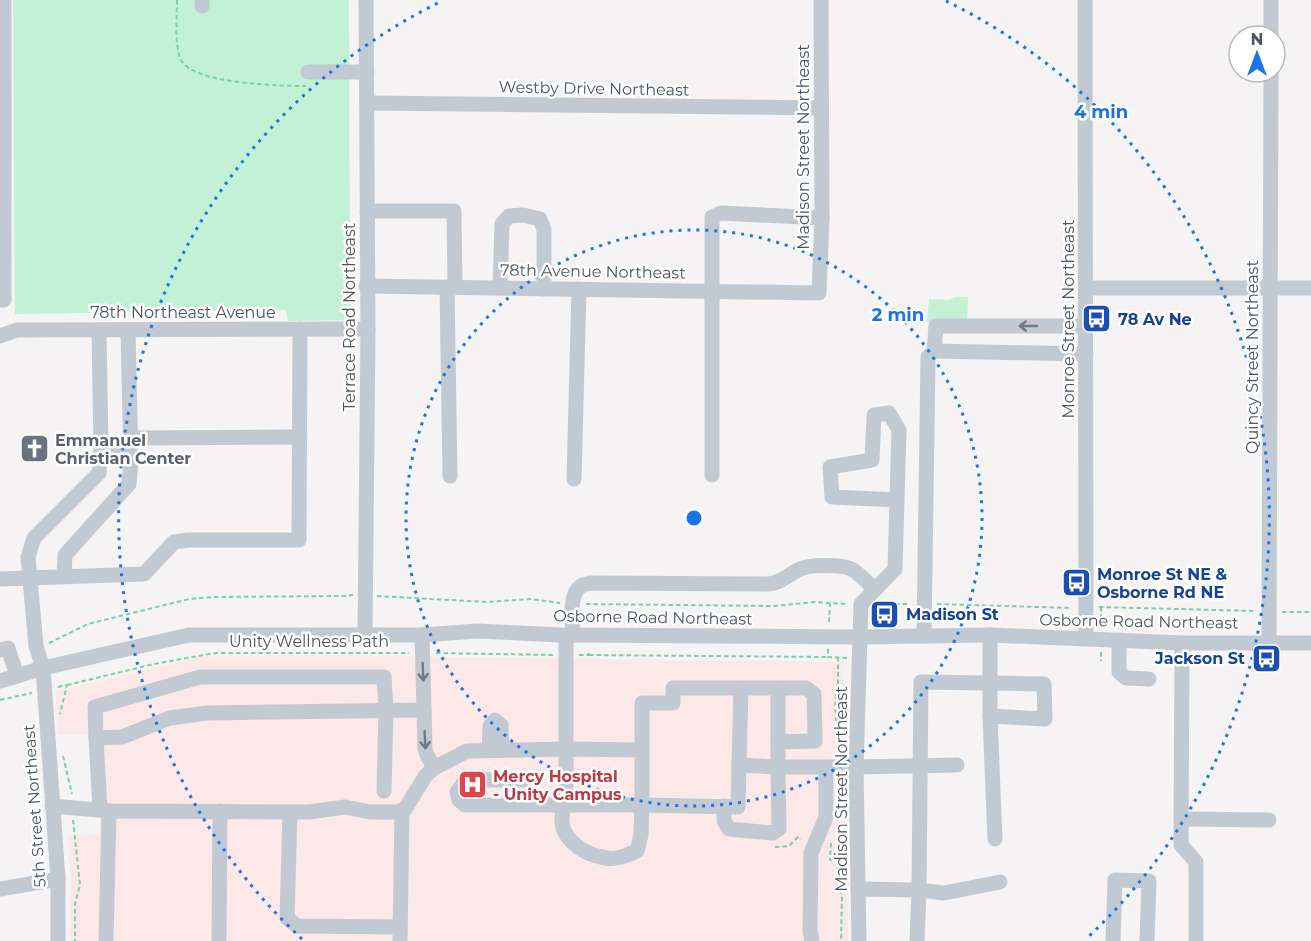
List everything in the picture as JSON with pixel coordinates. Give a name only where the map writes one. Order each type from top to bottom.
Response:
[{"type":"street","points":[[0,300],[4,300],[4,0]]},
{"type":"street","name":"Terrace Road Northeast","points":[[365,635],[368,329],[366,0]]},
{"type":"street","name":"Madison Street Northeast","points":[[819,293],[822,218],[821,0]]},
{"type":"street","name":"Monroe Street Northeast","points":[[1085,0],[1086,638]]},
{"type":"street","points":[[1271,0],[1271,24]]},
{"type":"street","points":[[311,79],[367,72]]},
{"type":"street","name":"Quincy Street Northeast","points":[[1269,641],[1271,84]]},
{"type":"street","name":"Westby Drive Northeast","points":[[367,103],[821,108]]},
{"type":"street","points":[[367,211],[454,212],[451,288],[450,476]]},
{"type":"street","points":[[712,475],[712,217],[717,214],[822,218]]},
{"type":"street","points":[[501,288],[502,224],[508,216],[523,215],[540,219],[544,230],[544,289]]},
{"type":"street","name":"78th Avenue Northeast","points":[[366,286],[819,293]]},
{"type":"street","points":[[1086,288],[1311,288]]},
{"type":"street","points":[[574,479],[579,289]]},
{"type":"street","points":[[924,635],[928,357],[934,351],[936,326],[1086,326]]},
{"type":"street","points":[[0,579],[30,576],[144,574],[174,542],[188,540],[299,540],[300,329]]},
{"type":"street","name":"78th Northeast Avenue","points":[[0,336],[17,330],[368,329]]},
{"type":"street","name":"5th Street Northeast","points":[[58,941],[58,879],[45,690],[43,668],[36,646],[28,557],[34,538],[99,473],[101,448],[99,330]]},
{"type":"street","points":[[64,575],[65,555],[129,484],[128,330]]},
{"type":"street","points":[[934,351],[1086,354]]},
{"type":"street","points":[[861,604],[895,569],[897,500],[899,430],[889,413],[874,415],[872,460],[830,467],[832,497],[897,500]]},
{"type":"street","points":[[101,448],[130,443],[300,437]]},
{"type":"street","points":[[778,741],[815,741],[814,694],[806,688],[673,688],[673,703],[642,703],[642,806],[641,835],[637,851],[621,857],[607,858],[582,851],[569,840],[562,824],[561,813],[566,804],[570,635],[575,594],[580,586],[591,583],[769,584],[781,582],[799,569],[809,566],[846,567],[855,571],[874,590]]},
{"type":"street","name":"Madison Street Northeast","points":[[858,941],[856,768],[861,604]]},
{"type":"street","name":"Osborne Road Northeast","points":[[0,681],[43,668],[189,635],[422,635],[477,631],[570,635],[861,637],[990,635],[1182,643],[1269,641],[1311,643]]},
{"type":"street","points":[[422,635],[425,748],[434,768]]},
{"type":"street","points":[[990,635],[990,716],[995,839]]},
{"type":"street","points":[[1119,640],[1119,672],[1126,678],[1149,679]]},
{"type":"street","points":[[1182,643],[1181,845],[1196,862],[1196,941]]},
{"type":"street","points":[[0,650],[8,648],[17,676]]},
{"type":"street","points":[[106,941],[104,810],[95,707],[200,677],[384,677],[386,710],[384,791]]},
{"type":"street","points":[[917,941],[921,682],[1044,684],[1045,719],[990,716]]},
{"type":"street","points":[[531,780],[475,780],[463,784],[457,792],[459,800],[465,805],[738,807],[741,688]]},
{"type":"street","points":[[724,806],[724,821],[729,829],[772,833],[779,829],[778,688]]},
{"type":"street","points":[[96,738],[122,737],[170,718],[207,712],[424,710]]},
{"type":"street","points":[[52,806],[104,810],[290,812],[345,807],[370,812],[396,812],[405,809],[426,775],[434,768],[467,751],[642,750]]},
{"type":"street","points":[[739,765],[856,768],[957,765]]},
{"type":"street","points":[[813,941],[810,932],[811,853],[826,817],[826,767]]},
{"type":"street","points":[[290,812],[287,918],[297,926],[400,934],[402,810]]},
{"type":"street","points":[[219,941],[220,811]]},
{"type":"street","points":[[1182,819],[1269,820]]},
{"type":"street","points":[[0,889],[58,879]]},
{"type":"street","points":[[1113,941],[1115,880],[1149,881],[1147,941]]},
{"type":"street","points":[[858,889],[919,890],[944,893],[1000,882]]},
{"type":"path","points":[[177,0],[179,53],[181,62],[189,68],[210,76],[251,85],[311,79]]},
{"type":"path","points":[[36,646],[52,642],[88,624],[189,599],[213,597],[365,596],[486,602],[531,599],[573,604],[746,606],[815,602],[1087,608],[1124,606],[1185,610],[1311,612]]},
{"type":"path","name":"Unity Wellness Path","points":[[67,685],[154,664],[215,653],[553,655]]},
{"type":"path","points":[[589,655],[828,657]]},
{"type":"path","points":[[0,700],[45,690]]},
{"type":"shaded area","name":"Mercy Hospital - Unity Campus","points":[[293,655],[843,662],[848,941],[70,941],[71,885],[68,836],[100,835],[100,734],[58,735],[56,691],[201,657]]},
{"type":"green space","points":[[13,0],[349,0],[350,320],[288,321],[286,310],[15,314]]},
{"type":"green space","points":[[955,297],[968,297],[967,322],[927,322],[929,299],[949,300]]},
{"type":"place","name":"78 Av Ne","points":[[1097,319]]},
{"type":"place","name":"Emmanuel Christian Center","points":[[34,449]]},
{"type":"place","name":"Monroe St NE & Osborne Rd NE","points":[[1076,583]]},
{"type":"place","name":"Madison St","points":[[885,614]]},
{"type":"place","name":"Jackson St","points":[[1266,658]]},
{"type":"place","name":"Mercy Hospital - Unity Campus","points":[[472,785]]}]
